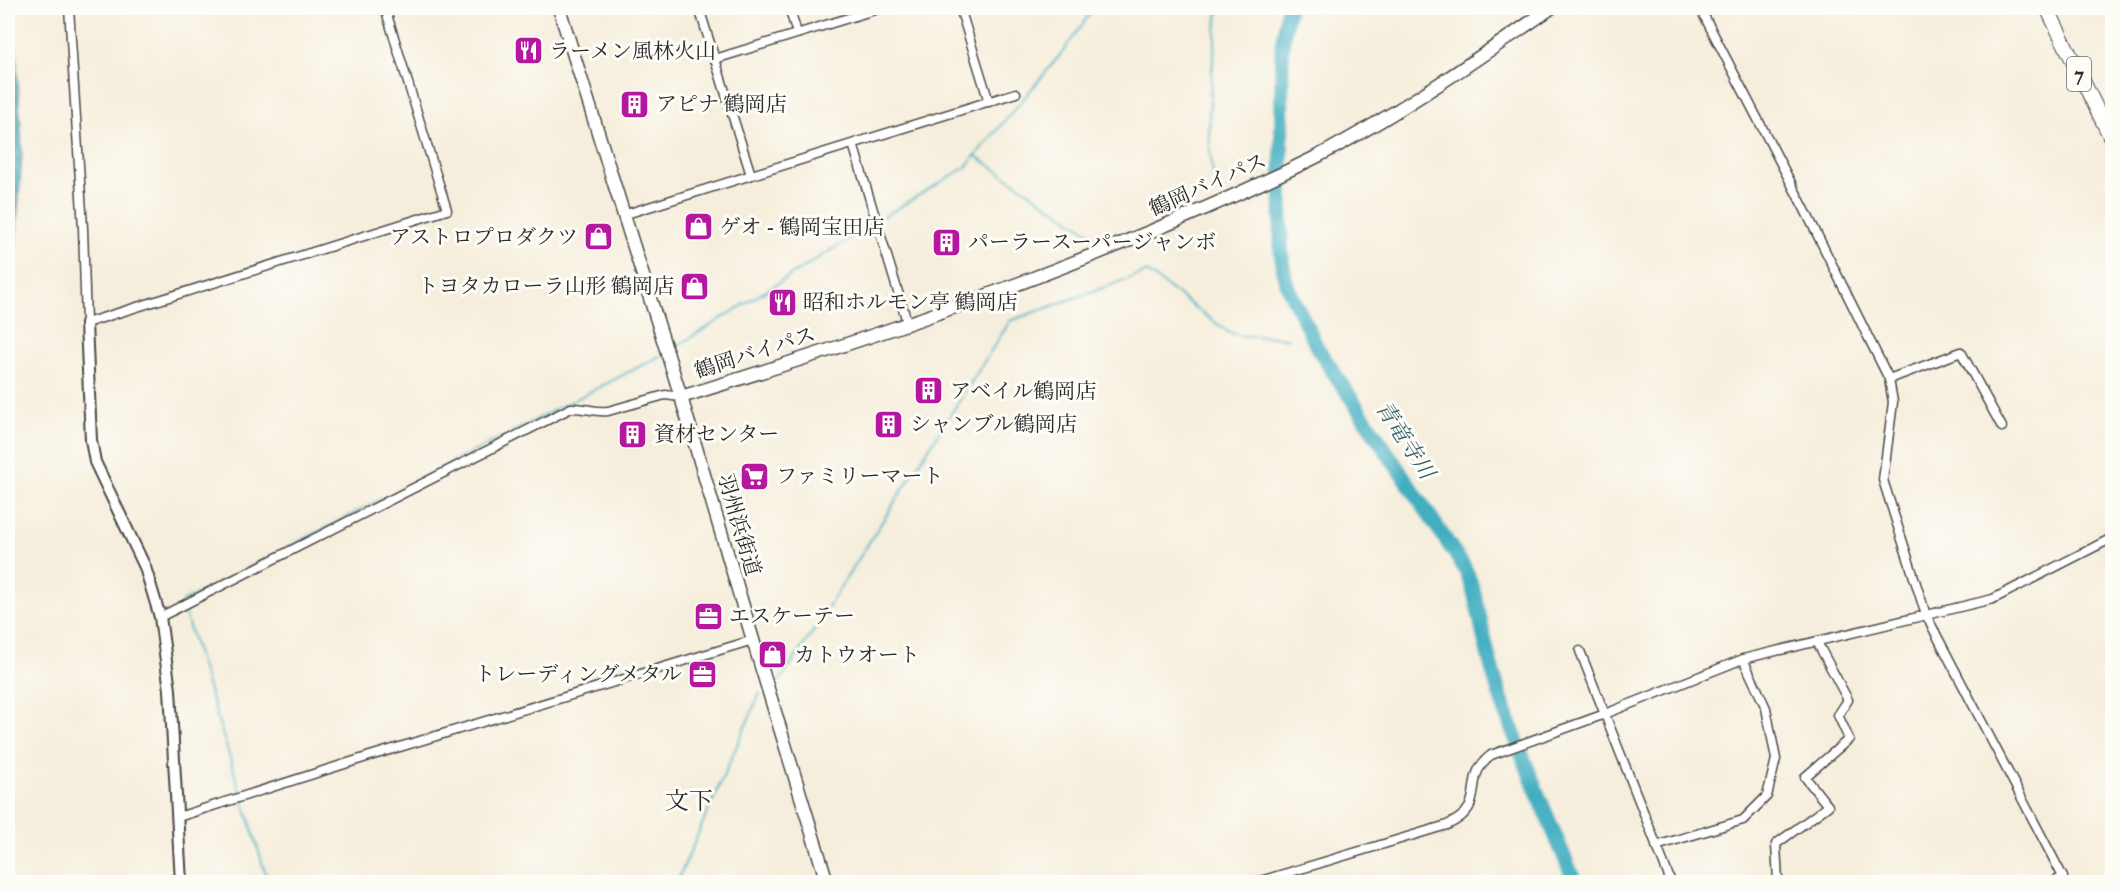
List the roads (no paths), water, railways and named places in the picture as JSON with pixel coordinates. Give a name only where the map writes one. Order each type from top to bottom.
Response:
[{"type":"highway","name":"7","points":[[2047,8],[2112,140]]},
{"type":"main road","name":"羽州浜街道","points":[[558,8],[681,397],[822,881]]},
{"type":"main road","name":"鶴岡バイパス","points":[[681,397],[908,325],[1078,262],[1261,184],[1321,154],[1412,103],[1551,8]]},
{"type":"street","points":[[69,8],[82,216],[91,440],[95,462],[145,567],[160,617],[170,690],[181,882]]},
{"type":"street","points":[[86,323],[447,210],[385,8]]},
{"type":"street","points":[[699,8],[751,175]]},
{"type":"street","points":[[789,8],[797,33]]},
{"type":"street","points":[[715,58],[881,8]]},
{"type":"street","points":[[960,8],[989,102]]},
{"type":"street","points":[[1700,8],[1812,223],[1889,379],[1893,402],[1883,480],[1926,615],[2063,878],[2053,882]]},
{"type":"street","points":[[624,214],[1016,93]]},
{"type":"street","points":[[853,144],[908,325]]},
{"type":"street","points":[[1889,379],[1961,352],[2002,427]]},
{"type":"street","points":[[160,617],[571,408],[608,411],[665,394],[681,397]]},
{"type":"street","points":[[1257,882],[1447,825],[1459,819],[1470,807],[1474,779],[1483,761],[1491,755],[1605,714],[1743,659],[1993,599],[2112,538]]},
{"type":"street","points":[[178,816],[753,640]]},
{"type":"street","points":[[1778,882],[1776,844],[1828,807],[1805,777],[1849,739],[1838,715],[1848,700],[1817,642]]},
{"type":"street","points":[[1580,651],[1671,882]]},
{"type":"street","points":[[1656,846],[1743,820],[1767,796],[1776,759],[1766,708],[1743,659]]},
{"type":"water","points":[[8,8],[13,8],[22,152],[8,347]]},
{"type":"waterway","points":[[883,217],[966,167],[1061,54],[1094,8]]},
{"type":"waterway","points":[[1214,180],[1209,116],[1218,8]]},
{"type":"waterway","name":"青竜寺川","points":[[1288,8],[1282,47],[1281,251],[1285,278],[1318,349],[1464,567],[1474,594],[1503,704],[1528,771],[1575,882]]},
{"type":"waterway","points":[[976,156],[1095,237]]},
{"type":"waterway","points":[[674,348],[873,224]]},
{"type":"waterway","points":[[826,610],[1010,321],[1147,272],[1228,332],[1238,335],[1288,338]]},
{"type":"waterway","name":"青竜寺川","points":[[1304,337],[1312,337]]},
{"type":"waterway","points":[[182,602],[660,356]]},
{"type":"waterway","points":[[183,607],[241,794]]},
{"type":"waterway","points":[[779,682],[816,627]]},
{"type":"waterway","points":[[677,882],[760,693]]},
{"type":"waterway","points":[[243,799],[268,882]]},
{"type":"place","name":"ラーメン風林火山","points":[[528,51]]},
{"type":"place","name":"アピナ 鶴岡店","points":[[635,104]]},
{"type":"place","name":"ゲオ - 鶴岡宝田店","points":[[699,227]]},
{"type":"place","name":"アストロプロダクツ","points":[[599,237]]},
{"type":"place","name":"パーラースーパージャンボ","points":[[947,242]]},
{"type":"place","name":"トヨタカローラ山形 鶴岡店","points":[[695,286]]},
{"type":"place","name":"昭和ホルモン亭 鶴岡店","points":[[782,302]]},
{"type":"place","name":"アベイル鶴岡店","points":[[929,391]]},
{"type":"place","name":"シャンブル鶴岡店","points":[[889,424]]},
{"type":"place","name":"資材センター","points":[[633,434]]},
{"type":"place","name":"ファミリーマート","points":[[755,476]]},
{"type":"place","name":"エスケーテー","points":[[708,616]]},
{"type":"place","name":"カトウオート","points":[[773,655]]},
{"type":"place","name":"トレーディングメタル","points":[[703,674]]},
{"type":"district","name":"文下","points":[[689,801]]}]
